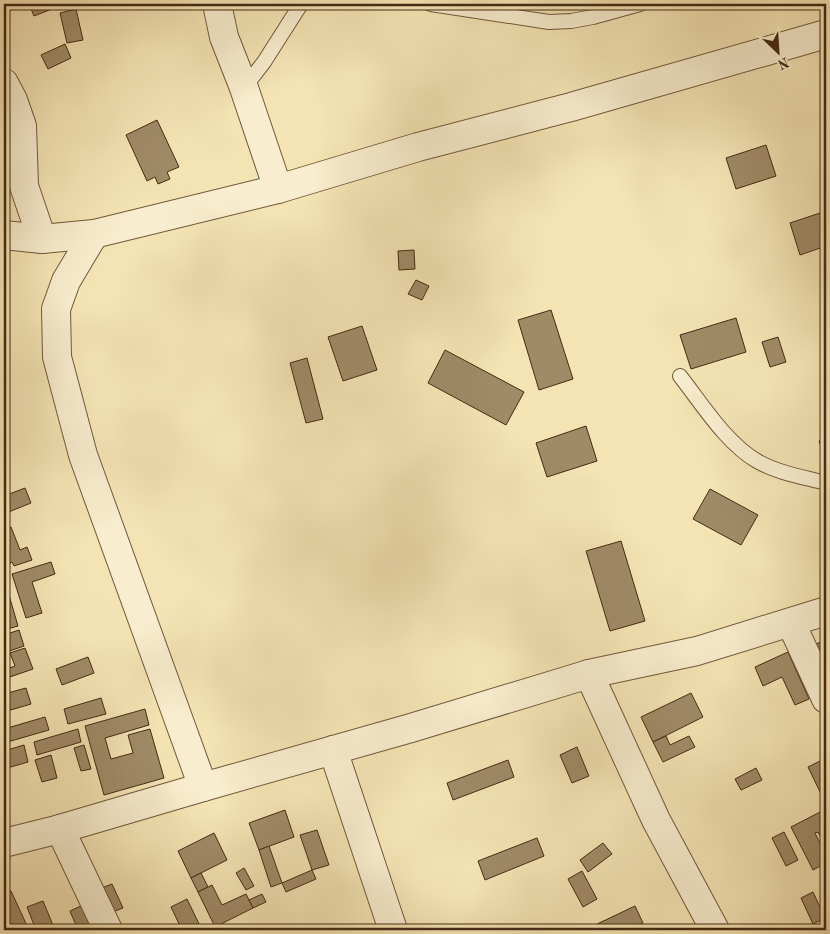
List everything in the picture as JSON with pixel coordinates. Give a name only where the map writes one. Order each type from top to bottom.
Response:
[{"type":"street","points":[[217,4],[224,37],[244,88],[278,189]]},
{"type":"street","points":[[4,235],[42,238],[94,234],[278,189],[418,147],[571,107],[826,34]]},
{"type":"street","points":[[4,83],[13,100],[22,126],[24,186],[42,238]]},
{"type":"street","points":[[94,234],[66,280],[56,309],[57,356],[83,455],[203,786]]},
{"type":"street","points":[[4,843],[60,829],[589,674],[697,651],[791,623],[826,610]]},
{"type":"street","points":[[791,623],[826,699]]},
{"type":"street","points":[[589,674],[656,820],[715,930]]},
{"type":"street","points":[[333,750],[393,930]]},
{"type":"street","points":[[60,829],[108,930]]},
{"type":"lane","points":[[244,88],[264,62],[302,4]]},
{"type":"lane","points":[[431,4],[549,22],[572,21],[593,17],[640,4]]},
{"type":"lane","points":[[680,376],[727,436],[757,460],[784,472],[826,484]]},
{"type":"building","points":[[29,4],[55,4],[57,7],[34,16]]},
{"type":"building","points":[[76,9],[83,40],[67,43],[60,13]]},
{"type":"building","points":[[65,44],[71,58],[48,69],[41,55]]},
{"type":"building","points":[[157,120],[179,167],[167,172],[170,179],[158,184],[155,177],[147,181],[126,135]]},
{"type":"building","points":[[766,145],[776,176],[736,189],[726,158]]},
{"type":"building","points":[[826,211],[826,246],[800,255],[790,223]]},
{"type":"building","points":[[414,250],[415,269],[399,270],[398,251]]},
{"type":"building","points":[[416,280],[429,286],[422,300],[408,294]]},
{"type":"building","points":[[551,310],[573,379],[539,390],[518,320]]},
{"type":"building","points":[[736,318],[746,352],[691,369],[680,335]]},
{"type":"building","points":[[362,326],[377,370],[343,381],[328,337]]},
{"type":"building","points":[[778,337],[786,362],[770,367],[762,342]]},
{"type":"building","points":[[445,350],[524,392],[506,425],[428,383]]},
{"type":"building","points":[[307,358],[323,419],[306,423],[290,363]]},
{"type":"building","points":[[586,426],[597,461],[547,477],[536,443]]},
{"type":"building","points":[[826,439],[826,460],[819,441]]},
{"type":"building","points":[[25,488],[31,503],[6,513],[4,496]]},
{"type":"building","points":[[710,489],[758,515],[741,545],[693,519]]},
{"type":"building","points":[[11,527],[20,550],[27,547],[32,560],[14,566],[12,562],[9,564],[4,551],[4,530]]},
{"type":"building","points":[[621,541],[645,621],[610,631],[586,551]]},
{"type":"building","points":[[51,562],[55,574],[32,582],[42,613],[26,618],[12,574]]},
{"type":"building","points":[[4,578],[18,626],[4,630]]},
{"type":"building","points":[[19,630],[24,646],[4,653],[4,635]]},
{"type":"building","points":[[826,640],[826,675],[811,646]]},
{"type":"building","points":[[25,648],[33,669],[4,679],[4,670],[15,666],[10,653]]},
{"type":"building","points":[[788,652],[809,699],[795,705],[782,677],[763,686],[755,667]]},
{"type":"building","points":[[88,657],[94,673],[62,685],[56,669]]},
{"type":"building","points":[[26,688],[31,704],[4,712],[4,694]]},
{"type":"building","points":[[691,693],[703,717],[653,742],[641,717]]},
{"type":"building","points":[[101,698],[106,714],[68,724],[64,709]]},
{"type":"building","points":[[145,709],[149,725],[105,738],[111,759],[133,753],[128,735],[150,729],[164,778],[104,795],[85,726]]},
{"type":"building","points":[[45,717],[49,730],[4,743],[4,729]]},
{"type":"building","points":[[78,729],[81,742],[37,755],[34,742]]},
{"type":"building","points":[[666,736],[670,745],[689,736],[695,747],[663,762],[653,742]]},
{"type":"building","points":[[24,745],[28,762],[4,769],[4,751]]},
{"type":"building","points":[[84,745],[91,769],[81,771],[74,748]]},
{"type":"building","points":[[577,747],[589,776],[572,783],[560,755]]},
{"type":"building","points":[[51,755],[57,778],[42,782],[35,760]]},
{"type":"building","points":[[826,758],[826,797],[823,798],[808,767]]},
{"type":"building","points":[[508,760],[514,777],[453,800],[447,783]]},
{"type":"building","points":[[756,768],[762,780],[741,790],[735,779]]},
{"type":"building","points":[[826,809],[826,833],[820,836],[818,832],[815,833],[826,855],[826,863],[813,870],[791,827]]},
{"type":"building","points":[[285,810],[294,837],[259,850],[249,823]]},
{"type":"building","points":[[317,830],[329,865],[312,870],[300,835]]},
{"type":"building","points":[[784,832],[798,860],[786,866],[772,838]]},
{"type":"building","points":[[214,833],[227,860],[191,878],[178,851]]},
{"type":"building","points":[[537,838],[544,856],[485,880],[478,861]]},
{"type":"building","points":[[603,843],[612,854],[588,872],[580,860]]},
{"type":"building","points":[[269,846],[282,883],[271,887],[259,850]]},
{"type":"building","points":[[244,868],[254,886],[246,890],[236,873]]},
{"type":"building","points":[[312,870],[316,879],[286,892],[282,883]]},
{"type":"building","points":[[582,871],[597,899],[583,907],[568,879]]},
{"type":"building","points":[[201,873],[208,887],[198,892],[191,878]]},
{"type":"building","points":[[112,884],[123,908],[110,913],[99,889]]},
{"type":"building","points":[[212,885],[222,905],[246,894],[253,908],[215,927],[198,892]]},
{"type":"building","points":[[11,891],[29,930],[14,930],[12,927],[4,930],[4,894]]},
{"type":"building","points":[[813,892],[825,918],[813,924],[801,898]]},
{"type":"building","points":[[262,894],[266,902],[253,908],[249,900]]},
{"type":"building","points":[[187,899],[202,930],[182,930],[181,928],[171,907]]},
{"type":"building","points":[[43,901],[55,930],[36,930],[27,907]]},
{"type":"building","points":[[83,905],[94,930],[78,930],[70,911]]},
{"type":"building","points":[[635,906],[643,923],[628,930],[598,930],[595,925]]}]
